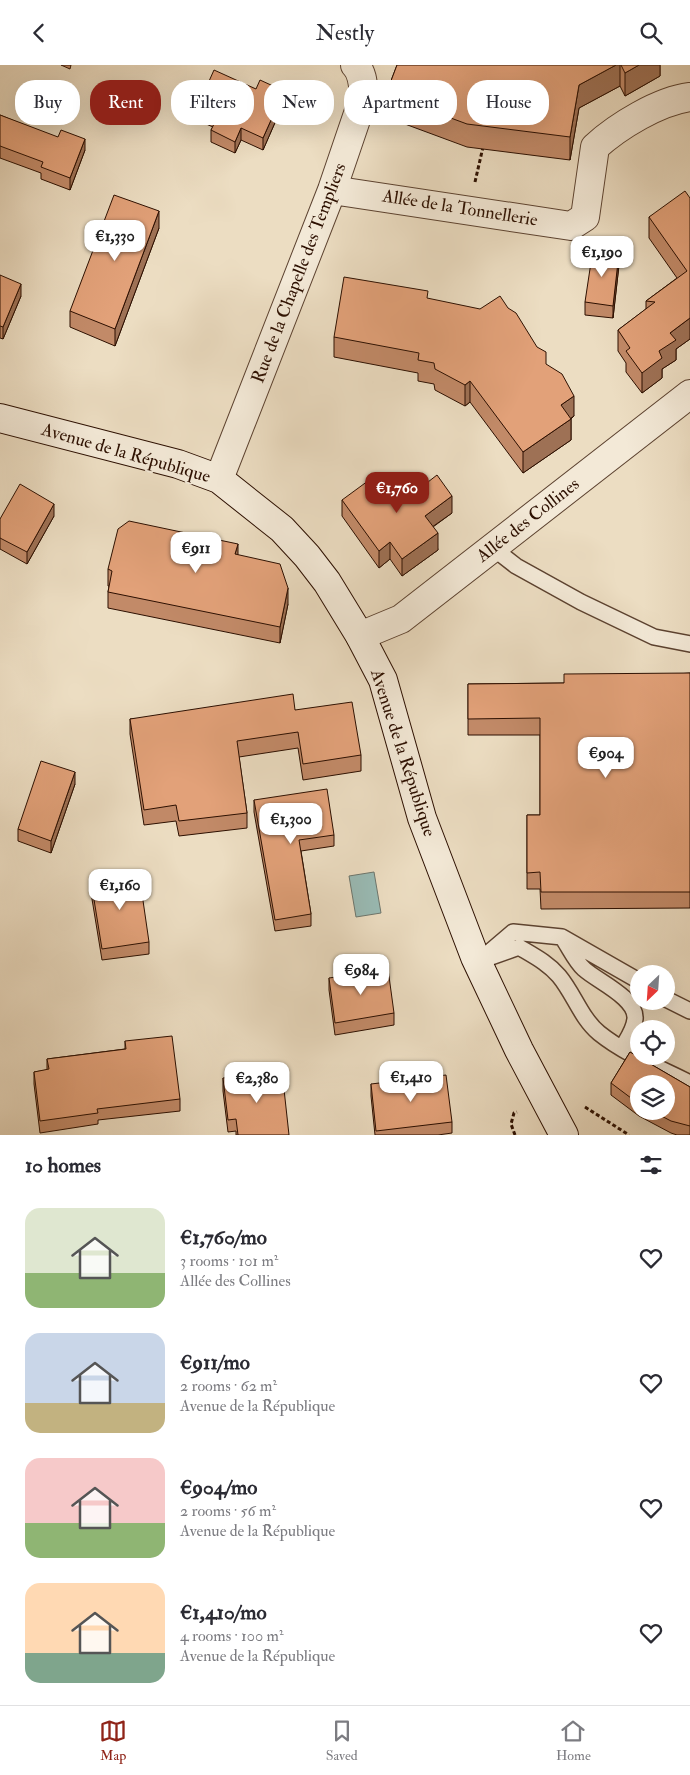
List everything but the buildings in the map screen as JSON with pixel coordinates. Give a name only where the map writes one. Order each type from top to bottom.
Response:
[{"type":"street","name":"Rue de la Chapelle des Templiers","points":[[219,479],[332,189],[364,96],[360,69],[355,65]]},
{"type":"street","name":"Allée de la Tonnellerie","points":[[332,189],[472,209],[571,226],[585,217],[595,147],[608,135],[673,99],[690,97]]},
{"type":"street","name":"Allée des Collines","points":[[360,636],[401,619],[690,395]]},
{"type":"street","name":"Avenue de la République","points":[[0,418],[178,464],[219,479],[282,529],[307,556],[327,583],[360,636],[383,680],[422,818],[477,962],[519,1050],[564,1135]]},
{"type":"lane","points":[[493,548],[516,566],[581,602],[654,637],[690,644]]},
{"type":"lane","points":[[477,962],[513,932],[562,937],[630,976]]},
{"type":"lane","points":[[562,937],[582,968],[624,998],[631,1007],[636,1017],[633,1028],[622,1048]]},
{"type":"lane","points":[[477,962],[519,947],[546,962],[560,977],[584,1016],[598,1033],[622,1048],[690,1083]]},
{"type":"lane","points":[[675,1004],[690,1011]]},
{"type":"path","points":[[472,209],[476,170],[484,141]]},
{"type":"water","points":[[374,872],[381,913],[356,917],[349,876]]}]
